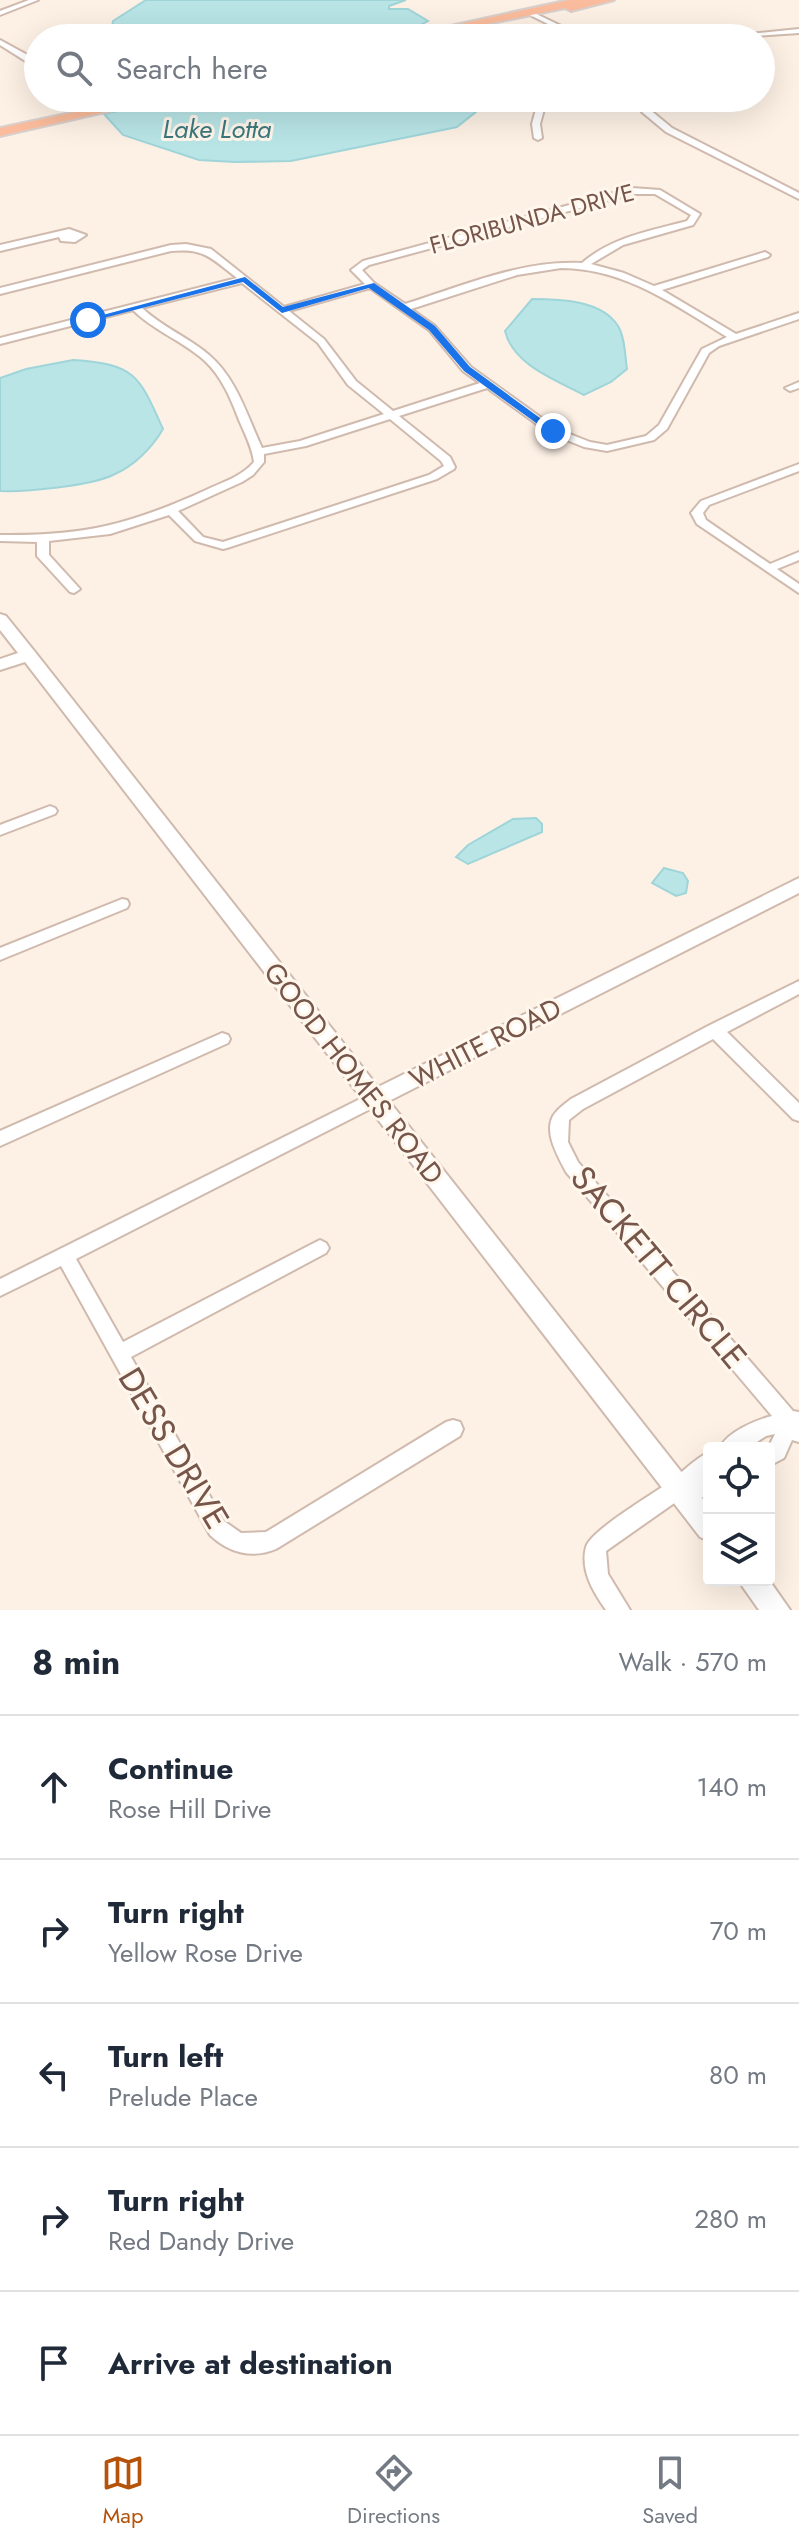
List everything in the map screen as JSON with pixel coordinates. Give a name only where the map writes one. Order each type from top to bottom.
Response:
[{"type":"highway","points":[[491,24],[586,0]]},
{"type":"highway","points":[[478,24],[608,0]]},
{"type":"highway","points":[[0,124],[69,112]]},
{"type":"highway","points":[[0,132],[77,112]]},
{"type":"street","points":[[0,13],[35,0]]},
{"type":"street","points":[[527,15],[543,24]]},
{"type":"street","points":[[527,15],[549,24]]},
{"type":"street","points":[[775,33],[799,31]]},
{"type":"street","points":[[0,42],[24,56]]},
{"type":"street","points":[[538,138],[536,124],[539,112]]},
{"type":"street","points":[[647,112],[669,130],[799,196]]},
{"type":"street","name":"FLORIBUNDA DRIVE","points":[[371,285],[358,274],[356,270],[359,266],[632,191],[657,192],[696,214],[690,223],[609,248],[585,265]]},
{"type":"street","points":[[0,248],[63,234]]},
{"type":"street","points":[[0,291],[171,248],[196,248],[213,254],[321,341],[352,383],[446,459],[450,467],[445,473],[223,546],[199,539],[172,511]]},
{"type":"street","points":[[654,289],[765,255]]},
{"type":"street","points":[[403,308],[529,271],[565,264],[585,265],[654,289],[735,338]]},
{"type":"street","points":[[0,341],[245,279]]},
{"type":"street","points":[[282,310],[371,285],[432,328],[467,369],[553,431],[607,448],[650,438],[663,427],[705,351],[799,316]]},
{"type":"street","points":[[0,538],[43,539],[112,532],[172,511],[253,470],[259,462],[258,452],[223,375],[208,359],[146,318],[135,307]]},
{"type":"street","points":[[258,452],[302,444],[489,384]]},
{"type":"street","points":[[799,467],[705,503],[697,513],[701,522],[799,589]]},
{"type":"street","points":[[43,539],[43,556],[74,589]]},
{"type":"street","points":[[769,568],[799,556]]},
{"type":"street","name":"GOOD HOMES ROAD","points":[[0,619],[703,1521]]},
{"type":"street","points":[[0,665],[29,655]]},
{"type":"street","points":[[0,830],[50,811]]},
{"type":"street","name":"WHITE ROAD","points":[[0,1288],[799,885]]},
{"type":"street","points":[[0,954],[122,904]]},
{"type":"street","name":"SACKETT CIRCLE","points":[[796,1424],[572,1167],[559,1142],[561,1117],[577,1104],[799,987]]},
{"type":"street","points":[[714,1030],[799,1114]]},
{"type":"street","points":[[0,1139],[222,1039]]},
{"type":"street","points":[[118,1354],[320,1248]]},
{"type":"street","name":"DESS DRIVE","points":[[64,1255],[217,1528],[231,1542],[251,1546],[269,1542],[453,1429]]},
{"type":"street","points":[[740,1442],[762,1428],[796,1424]]},
{"type":"street","points":[[775,1452],[796,1424]]},
{"type":"street","points":[[619,1610],[595,1572],[593,1559],[597,1545],[703,1467]]},
{"type":"street","points":[[677,1489],[703,1487]]},
{"type":"street","points":[[757,1586],[776,1610]]},
{"type":"water","name":"Lake Lotta","points":[[146,0],[406,0],[389,6],[389,9],[408,9],[428,21],[422,24],[112,24]]},
{"type":"water","name":"Lake Lotta","points":[[476,112],[457,127],[291,161],[235,162],[199,160],[123,135],[104,114]]},
{"type":"water","points":[[532,299],[579,303],[611,317],[622,336],[627,369],[611,382],[584,395],[526,362],[510,343],[505,331]]},
{"type":"water","points":[[73,360],[110,365],[132,376],[148,396],[163,429],[142,456],[113,475],[58,488],[0,491],[0,378],[26,369]]},
{"type":"water","points":[[536,818],[542,824],[542,832],[468,864],[456,857],[468,845],[513,819]]},
{"type":"water","points":[[664,868],[683,873],[688,881],[686,893],[676,896],[652,883]]},
{"type":"route","points":[[88,320],[245,279],[282,310],[371,285],[432,328],[467,369],[553,431]]}]
